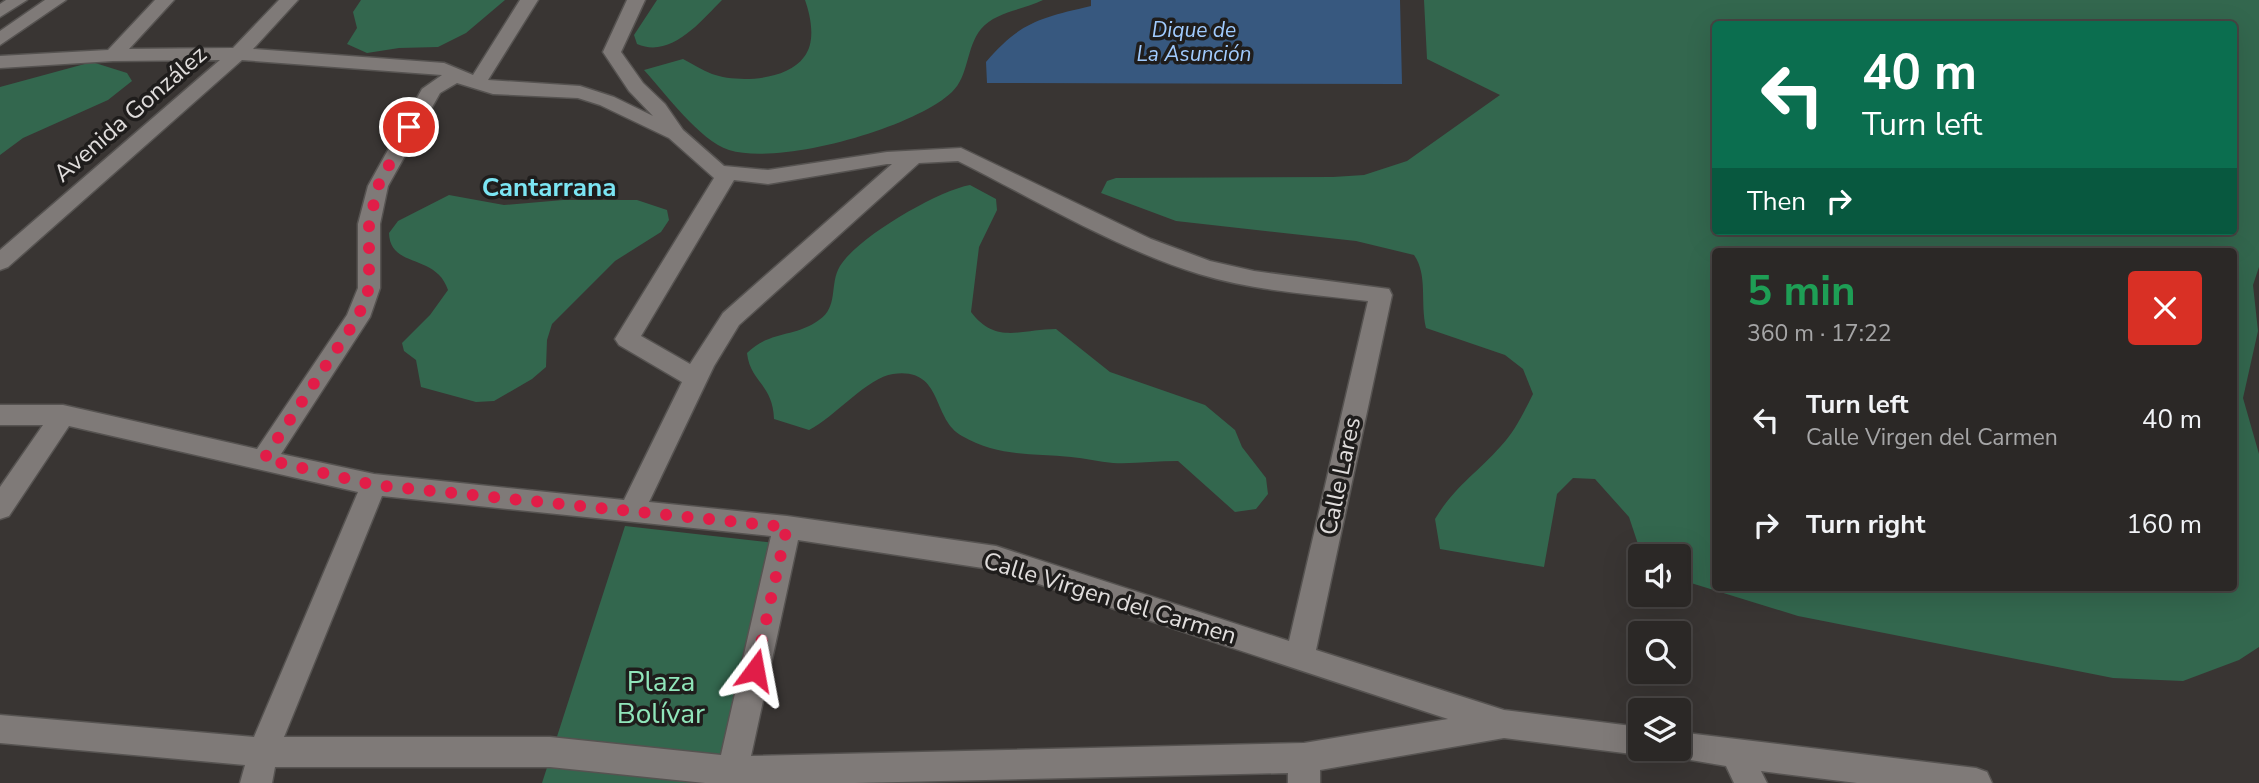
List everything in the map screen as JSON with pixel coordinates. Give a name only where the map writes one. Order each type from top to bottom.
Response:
[{"type":"street","points":[[0,12],[18,0]]},
{"type":"street","points":[[0,38],[57,0]]},
{"type":"street","points":[[113,55],[166,0]]},
{"type":"street","name":"Avenida González","points":[[0,262],[238,54],[289,0]]},
{"type":"street","points":[[477,83],[529,0]]},
{"type":"street","points":[[636,0],[612,52],[636,87],[658,108],[676,134],[698,157],[718,172],[768,177],[913,157]]},
{"type":"street","points":[[0,62],[113,55],[238,54],[444,69],[452,72],[452,78]]},
{"type":"street","points":[[264,459],[358,317],[369,288],[369,224],[378,186],[432,89],[452,78],[493,88],[580,92],[607,101],[676,134]]},
{"type":"street","name":"Calle Lares","points":[[913,157],[961,153],[1143,244],[1205,268],[1254,279],[1381,295],[1300,658]]},
{"type":"street","points":[[632,511],[696,379],[731,319],[913,157]]},
{"type":"street","points":[[696,379],[627,339],[727,174]]},
{"type":"street","name":"Calle Virgen del Carmen","points":[[0,415],[62,415],[374,485],[787,527],[996,558],[1504,724]]},
{"type":"street","points":[[0,508],[62,415]]},
{"type":"street","points":[[256,783],[263,752],[374,485]]},
{"type":"street","points":[[731,777],[787,527]]},
{"type":"street","points":[[0,729],[263,752],[550,752],[731,777],[1304,770],[1504,724],[1628,740]]},
{"type":"street","points":[[1691,748],[1976,783]]},
{"type":"street","points":[[1735,753],[1751,783]]},
{"type":"green space","points":[[361,0],[505,0],[466,33],[438,47],[399,48],[367,53],[347,44],[357,28],[353,12]]},
{"type":"green space","points":[[657,0],[722,0],[695,27],[673,42],[650,47],[637,44],[634,35]]},
{"type":"green space","points":[[805,0],[1043,0],[987,23],[976,36],[958,85],[934,105],[878,130],[812,148],[752,154],[718,145],[695,127],[644,70],[683,59],[712,74],[735,79],[761,78],[786,71],[804,57],[810,44],[810,22]]},
{"type":"green space","points":[[1424,0],[2259,0],[2259,267],[2253,285],[2258,331],[2243,398],[2259,454],[2259,647],[2239,660],[2183,681],[2113,678],[1798,616],[1717,591],[2237,591],[2237,248],[1712,248],[1712,589],[1691,583],[1691,544],[1638,544],[1629,517],[1595,479],[1573,478],[1557,494],[1544,567],[1440,549],[1435,519],[1458,489],[1506,440],[1533,394],[1523,369],[1505,355],[1426,328],[1421,271],[1414,255],[1356,241],[1176,221],[1101,193],[1107,181],[1116,178],[1333,177],[1364,175],[1407,161],[1500,95],[1427,59]]},
{"type":"green space","points":[[92,62],[127,73],[132,81],[108,100],[23,138],[0,155],[0,87]]},
{"type":"green space","points":[[970,185],[996,199],[997,210],[979,247],[971,312],[990,329],[1000,332],[1056,329],[1110,372],[1205,405],[1235,430],[1242,447],[1266,478],[1268,494],[1256,509],[1235,512],[1178,461],[1113,463],[1015,453],[975,443],[952,428],[929,386],[921,378],[909,374],[893,374],[873,382],[809,430],[774,419],[770,398],[752,371],[747,353],[774,337],[810,326],[825,315],[832,302],[840,266],[849,254],[880,229],[938,196]]},
{"type":"green space","points":[[449,195],[504,205],[563,200],[637,200],[667,210],[669,220],[661,232],[615,261],[552,324],[547,340],[546,367],[532,379],[494,401],[476,402],[421,387],[416,360],[404,351],[402,343],[430,315],[448,290],[442,278],[434,271],[397,252],[391,244],[389,233],[398,221]]},
{"type":"green space","name":"Plaza Bolívar","points":[[625,526],[784,544],[730,783],[542,783]]},
{"type":"water","name":"Dique de La Asunción","points":[[1091,0],[1400,0],[1402,84],[987,83],[986,62],[1010,38],[1044,18],[1091,6]]},
{"type":"district","name":"Cantarrana","points":[[549,187]]},
{"type":"route","points":[[409,127],[378,186],[369,224],[369,288],[358,317],[264,459],[374,485],[787,527],[755,670]]}]
